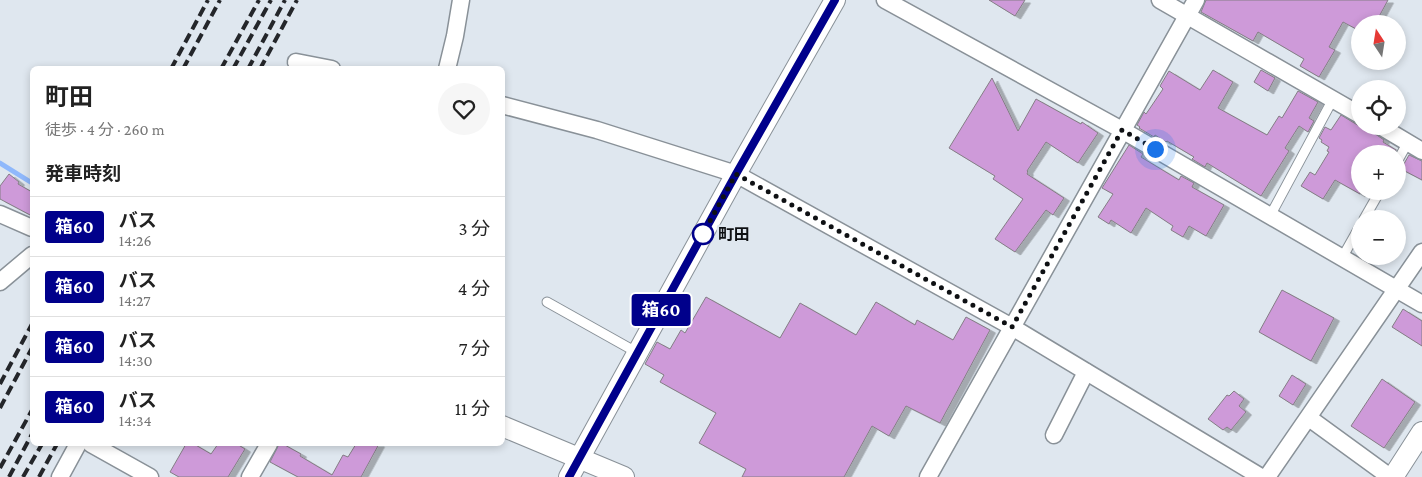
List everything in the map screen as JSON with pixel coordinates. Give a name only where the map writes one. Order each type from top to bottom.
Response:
[{"type":"street","points":[[448,66],[461,0]]},
{"type":"street","points":[[569,477],[736,174],[835,0]]},
{"type":"street","points":[[885,0],[1122,130],[1422,304]]},
{"type":"street","points":[[1160,0],[1351,110]]},
{"type":"street","points":[[928,477],[1196,0]]},
{"type":"street","points":[[296,62],[317,66]]},
{"type":"street","points":[[505,105],[597,130],[736,174],[1012,327],[1261,477]]},
{"type":"street","points":[[1396,135],[1415,146]]},
{"type":"street","points":[[0,214],[30,227]]},
{"type":"street","points":[[1268,477],[1422,252]]},
{"type":"street","points":[[0,282],[30,257]]},
{"type":"street","points":[[1054,435],[1086,372]]},
{"type":"street","points":[[1308,418],[1391,477],[1422,432]]},
{"type":"street","points":[[505,427],[624,477]]},
{"type":"street","points":[[60,477],[77,446]]},
{"type":"street","points":[[95,446],[150,477]]},
{"type":"street","points":[[250,477],[268,446]]},
{"type":"lane","points":[[1270,216],[1333,99]]},
{"type":"lane","points":[[1342,258],[1351,242]]},
{"type":"lane","points":[[547,302],[638,353]]},
{"type":"building","points":[[989,0],[1025,0],[1015,16]]},
{"type":"building","points":[[1206,0],[1388,0],[1380,15],[1351,15],[1351,26],[1343,22],[1329,47],[1335,50],[1319,77],[1300,66],[1304,59],[1258,32],[1253,41],[1201,12]]},
{"type":"building","points":[[1213,70],[1233,82],[1218,108],[1267,135],[1279,116],[1282,118],[1298,91],[1318,102],[1309,118],[1314,121],[1308,132],[1299,126],[1285,148],[1289,151],[1261,196],[1207,163],[1205,167],[1192,159],[1194,157],[1155,135],[1154,137],[1137,125],[1144,112],[1146,114],[1163,89],[1160,86],[1169,71],[1200,90]]},
{"type":"building","points":[[1261,70],[1275,78],[1268,91],[1254,82]]},
{"type":"building","points":[[992,78],[1018,131],[1036,99],[1081,124],[1082,122],[1098,133],[1078,163],[1046,142],[1027,171],[1027,174],[1064,198],[1053,215],[1046,210],[1015,252],[995,239],[1023,199],[993,179],[995,176],[949,148]]},
{"type":"building","points":[[1341,115],[1351,121],[1351,135],[1377,135],[1388,145],[1351,145],[1351,189],[1335,180],[1323,199],[1301,186],[1310,172],[1315,175],[1329,152],[1327,151],[1329,147],[1321,142],[1322,140],[1319,138],[1325,127],[1331,130]]},
{"type":"building","points":[[1129,145],[1143,154],[1141,157],[1179,180],[1181,176],[1194,183],[1192,187],[1224,205],[1206,236],[1189,226],[1183,237],[1171,230],[1173,226],[1146,208],[1131,233],[1111,220],[1109,224],[1098,217],[1113,194],[1102,188]]},
{"type":"building","points":[[1409,155],[1422,161],[1422,180],[1406,172],[1406,160]]},
{"type":"building","points":[[9,174],[19,182],[18,184],[30,191],[30,215],[0,199],[0,186]]},
{"type":"building","points":[[1282,290],[1334,318],[1311,361],[1259,332]]},
{"type":"building","points":[[706,297],[780,338],[800,303],[856,335],[876,302],[915,325],[917,320],[953,340],[966,317],[990,330],[940,423],[906,406],[889,436],[872,426],[844,477],[742,477],[746,469],[699,443],[716,413],[660,382],[664,375],[645,364],[657,342],[670,349],[681,330],[685,333]]},
{"type":"building","points":[[1403,309],[1422,321],[1422,346],[1392,327]]},
{"type":"building","points":[[1292,375],[1306,384],[1293,405],[1279,396]]},
{"type":"building","points":[[1382,379],[1415,402],[1384,448],[1351,426]]},
{"type":"building","points":[[1234,391],[1244,399],[1239,406],[1246,412],[1231,430],[1227,427],[1223,430],[1208,419],[1227,395],[1229,396]]},
{"type":"building","points":[[185,446],[197,446],[211,454],[217,446],[240,446],[245,449],[228,477],[179,477],[170,472]]},
{"type":"building","points":[[278,446],[287,446],[332,475],[343,455],[348,457],[355,446],[378,446],[361,477],[298,477],[270,462]]},
{"type":"waterway","points":[[0,163],[30,182]]},
{"type":"railway","points":[[173,66],[208,0]]},
{"type":"railway","points":[[185,66],[220,0]]},
{"type":"railway","points":[[223,66],[259,0]]},
{"type":"railway","points":[[235,66],[271,0]]},
{"type":"railway","points":[[250,66],[285,0]]},
{"type":"railway","points":[[262,66],[297,0]]},
{"type":"railway","points":[[0,384],[30,328]]},
{"type":"railway","points":[[0,408],[30,352]]},
{"type":"railway","points":[[0,468],[30,414]]},
{"type":"railway","points":[[9,477],[30,438]]},
{"type":"railway","points":[[23,477],[41,446]]},
{"type":"railway","points":[[39,477],[56,446]]},
{"type":"bus line","name":"箱60","points":[[569,477],[736,174],[835,0]]},
{"type":"place","name":"町田","points":[[703,234]]},
{"type":"route","points":[[703,234],[700,239],[736,174],[1012,327],[1122,130],[1155,149]]}]
